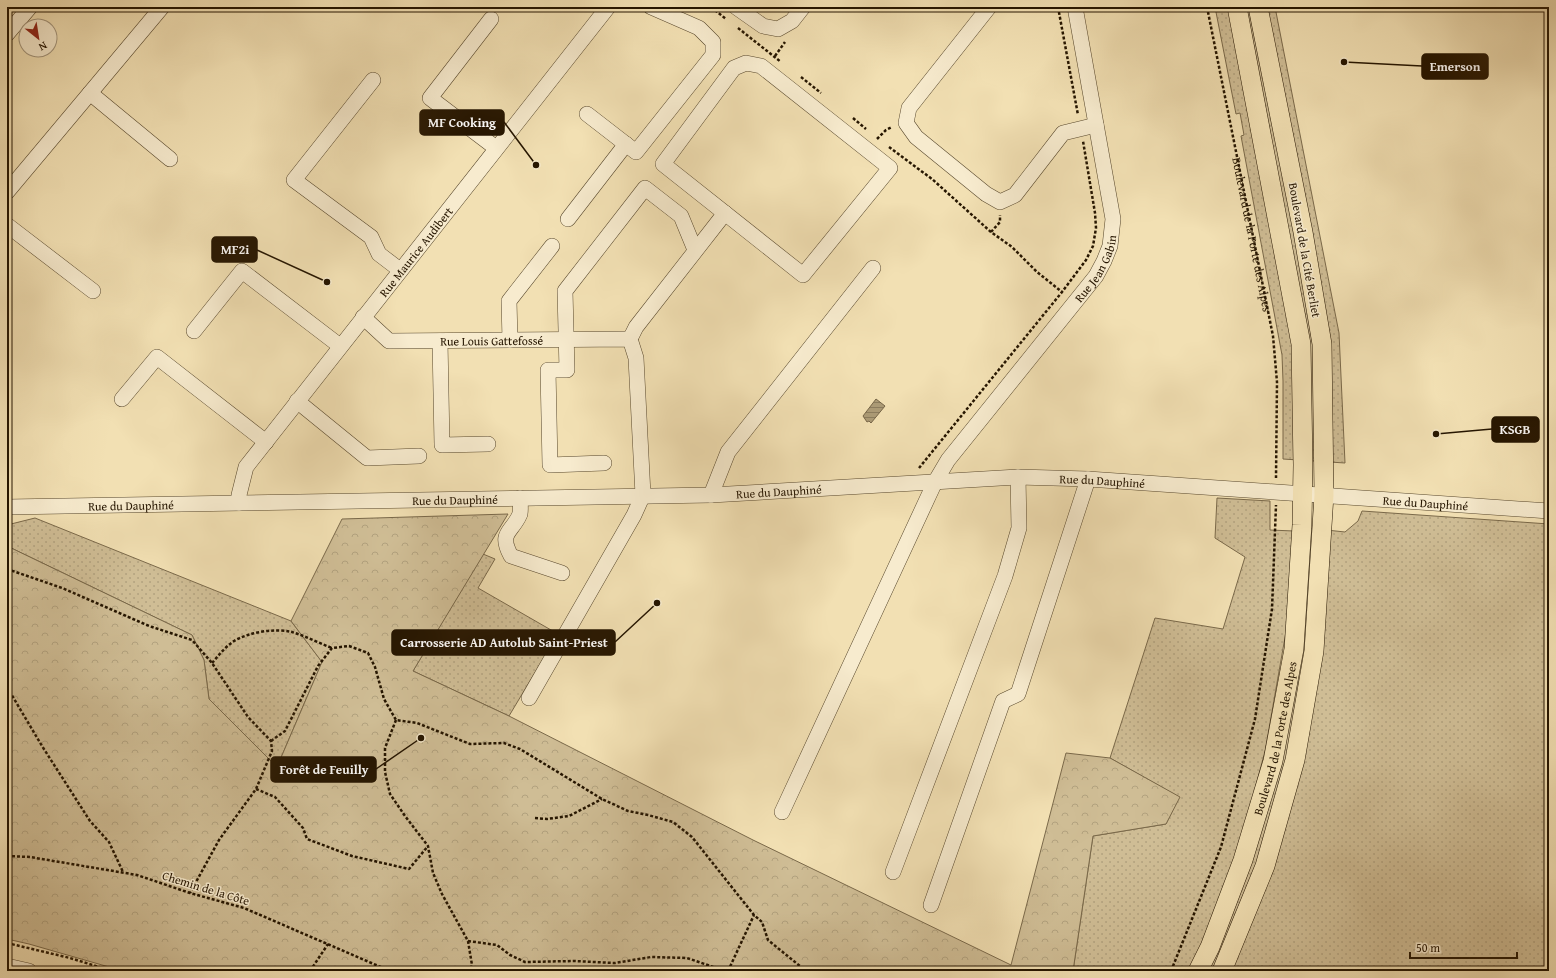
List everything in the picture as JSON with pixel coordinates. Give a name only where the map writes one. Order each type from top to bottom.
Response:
[{"type":"main road","name":"Boulevard de la Cité Berliet","points":[[1237,7],[1301,344],[1303,494]]},
{"type":"main road","name":"Boulevard de la Cité Berliet","points":[[1258,7],[1304,232],[1322,344],[1324,495]]},
{"type":"main road","name":"Boulevard de la Porte des Alpes","points":[[1198,971],[1210,947],[1243,860],[1273,761],[1294,649],[1303,494]]},
{"type":"main road","name":"Boulevard de la Porte des Alpes","points":[[1222,971],[1265,866],[1295,760],[1314,651],[1324,495]]},
{"type":"street","points":[[7,34],[30,7]]},
{"type":"street","points":[[7,192],[162,7]]},
{"type":"street","name":"Rue Maurice Audibert","points":[[239,503],[239,495],[246,467],[608,7]]},
{"type":"street","points":[[587,114],[636,152],[713,55],[713,42],[699,28],[651,7]]},
{"type":"street","points":[[736,7],[763,26],[778,29],[792,21],[803,7]]},
{"type":"street","points":[[989,7],[909,108],[906,123],[916,137],[986,194],[1000,202],[1015,195],[1063,134],[1096,125]]},
{"type":"street","name":"Rue Jean Gabin","points":[[782,812],[935,482],[948,460],[1096,276],[1110,246],[1113,219],[1075,7]]},
{"type":"street","points":[[491,19],[430,98],[496,148]]},
{"type":"street","points":[[746,63],[761,66],[890,168],[803,275],[725,213],[663,164],[734,68],[746,63]]},
{"type":"street","points":[[373,80],[294,180],[371,237],[379,254],[400,270]]},
{"type":"street","points":[[90,93],[170,159]]},
{"type":"street","points":[[568,219],[626,144]]},
{"type":"street","points":[[604,463],[550,465],[548,370],[567,370],[565,291],[645,188],[681,216],[695,250]]},
{"type":"street","points":[[529,698],[630,522],[643,495],[636,358],[630,339],[636,326],[725,213]]},
{"type":"street","points":[[7,225],[93,291]]},
{"type":"street","points":[[510,340],[509,301],[552,246]]},
{"type":"street","points":[[711,495],[728,452],[873,268]]},
{"type":"street","points":[[194,331],[242,271],[340,346]]},
{"type":"street","name":"Rue Louis Gattefossé","points":[[363,317],[389,341],[630,339]]},
{"type":"street","points":[[440,341],[442,446],[488,444]]},
{"type":"street","points":[[122,399],[157,357],[266,442]]},
{"type":"street","points":[[297,401],[367,458],[419,456]]},
{"type":"street","points":[[893,872],[1005,576],[1019,528],[1018,477]]},
{"type":"street","name":"Rue du Dauphiné","points":[[7,507],[711,495],[1018,477],[1324,495],[1549,511]]},
{"type":"street","points":[[931,905],[1003,701],[1018,694],[1088,480]]},
{"type":"street","points":[[520,498],[520,512],[506,535],[506,546],[511,556],[562,573]]},
{"type":"street","points":[[7,966],[29,971]]},
{"type":"path","points":[[906,484],[1086,260],[1092,246],[1096,228],[1096,220],[1058,7]]},
{"type":"path","name":"Boulevard de la Porte des Alpes","points":[[1207,7],[1273,336],[1277,382],[1276,465]]},
{"type":"path","points":[[877,139],[886,130],[906,123]]},
{"type":"path","points":[[991,232],[1000,222],[1000,202]]},
{"type":"path","name":"Boulevard de la Porte des Alpes","points":[[1171,971],[1221,847],[1255,719],[1272,609],[1276,523]]},
{"type":"path","points":[[7,569],[62,588],[148,626],[192,640],[212,663],[248,717],[271,741],[272,751],[256,789],[220,840],[190,894]]},
{"type":"path","points":[[212,663],[223,650],[235,640],[261,632],[278,630],[292,632],[332,648],[349,646],[368,654],[375,667],[384,699],[396,720]]},
{"type":"path","points":[[271,741],[286,731],[318,666],[332,648]]},
{"type":"path","points":[[7,686],[42,746],[90,821],[109,842],[123,872]]},
{"type":"path","points":[[396,720],[417,723],[470,744],[504,743],[520,749],[602,800],[628,811],[673,822],[692,837],[754,915],[762,922],[768,940],[806,971]]},
{"type":"path","points":[[396,720],[385,748],[385,772],[390,794],[404,816],[428,846],[433,873],[442,894],[468,941],[472,965],[470,971]]},
{"type":"path","points":[[256,789],[275,797],[303,828],[307,838],[352,856],[409,869],[428,846]]},
{"type":"path","points":[[535,818],[547,819],[569,816],[602,800]]},
{"type":"path","name":"Chemin de la Côte","points":[[7,856],[30,857],[137,875],[190,894],[244,908],[390,971]]},
{"type":"path","points":[[468,941],[497,945],[510,955],[525,962],[574,961],[615,963],[651,957],[687,958],[727,971],[754,915]]},
{"type":"path","points":[[7,943],[70,958],[112,971]]},
{"type":"path","points":[[310,971],[328,944]]},
{"type":"green space","points":[[1215,7],[1275,7],[1339,333],[1345,463],[1283,459],[1282,355],[1241,136],[1244,135],[1240,113],[1236,114]]},
{"type":"green space","points":[[1217,498],[1270,501],[1270,530],[1294,531],[1287,626],[1265,751],[1239,849],[1191,971],[1073,971],[1093,836],[1166,824],[1179,797],[1110,758],[1155,618],[1223,629],[1245,557],[1215,538]]},
{"type":"green space","points":[[1362,511],[1549,524],[1549,971],[1206,971],[1244,879],[1308,528],[1345,532],[1358,521]]},
{"type":"green space","points":[[508,514],[413,671],[509,716],[753,840],[1011,965],[1066,753],[1110,758],[1180,797],[1166,824],[1093,836],[1073,971],[123,971],[7,939],[7,546],[192,635],[204,660],[209,699],[277,767],[322,662],[291,621],[342,519]]},
{"type":"green space","points":[[35,518],[291,621],[322,662],[277,767],[209,699],[204,660],[192,635],[7,546],[7,525]]},
{"type":"green space","points":[[483,554],[495,559],[478,588],[558,634],[509,716],[413,671]]},
{"type":"shaded area","points":[[876,399],[885,406],[871,423],[869,421],[867,422],[863,416]]},
{"type":"place","name":"Emerson","points":[[1344,62]]},
{"type":"place","name":"MF Cooking","points":[[536,165]]},
{"type":"place","name":"MF2i","points":[[327,282]]},
{"type":"place","name":"KSGB","points":[[1436,434]]},
{"type":"place","name":"Carrosserie AD Autolub Saint-Priest","points":[[657,603]]},
{"type":"place","name":"Forêt de Feuilly","points":[[421,738]]}]
